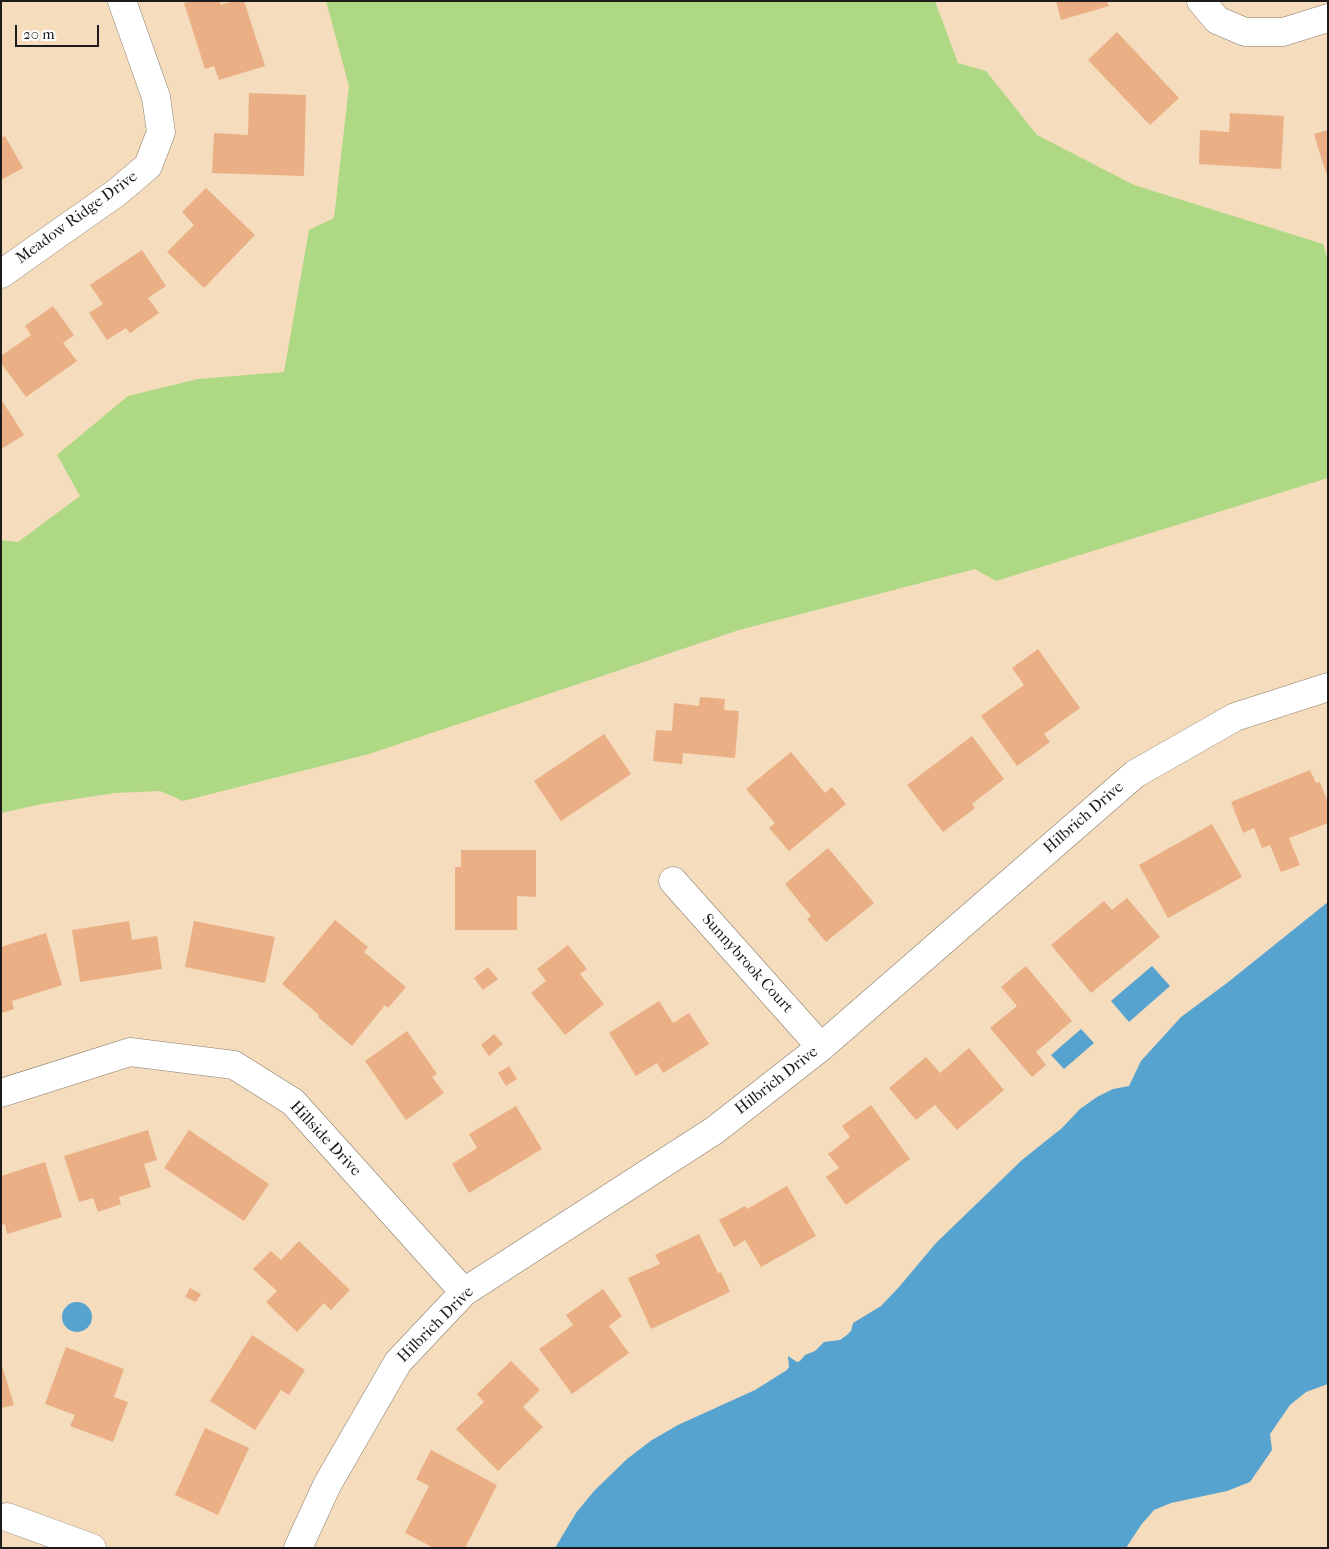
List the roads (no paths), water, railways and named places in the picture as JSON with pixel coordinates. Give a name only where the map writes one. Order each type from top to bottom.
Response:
[{"type":"street","name":"Meadow Ridge Drive","points":[[1,274],[116,194],[148,166],[161,132],[156,97],[122,1]]},
{"type":"street","points":[[1201,1],[1217,20],[1245,32],[1283,32],[1328,18]]},
{"type":"street","name":"Hilbrich Drive","points":[[298,1548],[327,1485],[398,1362],[464,1292],[715,1130],[821,1047],[1135,774],[1236,717],[1328,688]]},
{"type":"street","name":"Sunnybrook Court","points":[[673,881],[821,1047]]},
{"type":"street","name":"Hillside Drive","points":[[1,1092],[130,1052],[234,1065],[293,1102],[464,1292]]},
{"type":"street","points":[[8,1517],[92,1548]]},
{"type":"water","points":[[1328,902],[1328,1384],[1306,1392],[1290,1405],[1270,1434],[1272,1450],[1250,1482],[1227,1491],[1171,1503],[1154,1510],[1141,1525],[1126,1548],[555,1548],[576,1513],[594,1491],[627,1459],[652,1440],[678,1425],[755,1390],[787,1370],[789,1367],[788,1356],[797,1362],[800,1361],[805,1355],[815,1351],[824,1342],[840,1340],[847,1335],[851,1331],[853,1323],[881,1306],[936,1243],[1022,1160],[1062,1128],[1080,1109],[1097,1097],[1113,1089],[1129,1086],[1141,1061],[1181,1017],[1227,983]]},
{"type":"water","points":[[1152,966],[1170,986],[1129,1022],[1111,1001]]},
{"type":"water","points":[[1081,1029],[1094,1043],[1064,1069],[1051,1055]]},
{"type":"water","points":[[77,1302],[83,1303],[91,1311],[91,1323],[83,1331],[77,1332],[71,1331],[63,1323],[62,1317],[63,1311],[71,1303]]}]
